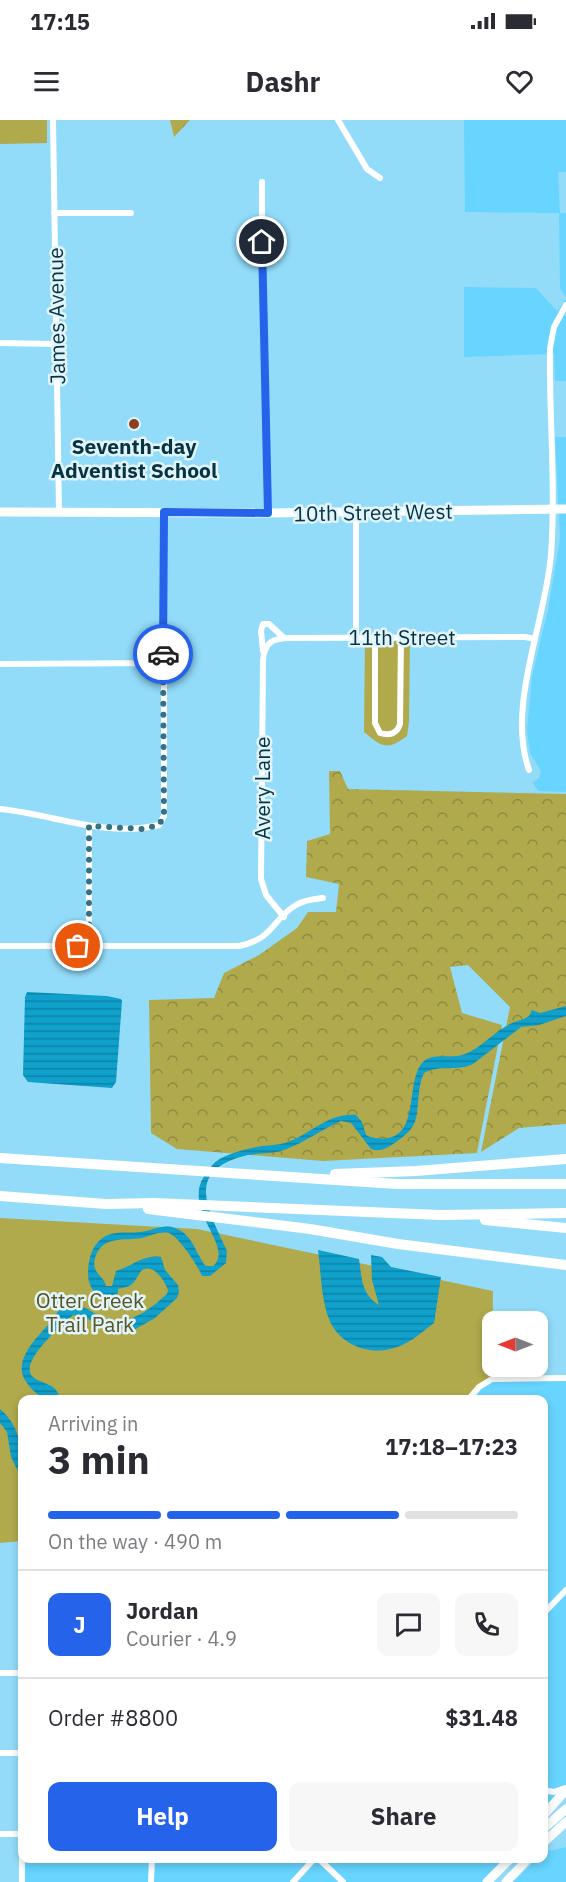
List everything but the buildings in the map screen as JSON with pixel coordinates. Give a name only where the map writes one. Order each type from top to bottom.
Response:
[{"type":"highway","points":[[0,1158],[397,1184],[566,1183]]},
{"type":"highway","points":[[266,1175],[416,1171],[566,1159]]},
{"type":"highway","points":[[0,1196],[106,1204],[440,1215],[566,1213]]},
{"type":"highway","points":[[153,1206],[398,1244],[566,1265]]},
{"type":"highway","points":[[440,1215],[566,1228]]},
{"type":"street","name":"James Avenue","points":[[53,120],[59,512]]},
{"type":"street","points":[[339,120],[367,169],[380,178]]},
{"type":"street","points":[[262,182],[268,513]]},
{"type":"street","points":[[54,213],[131,213]]},
{"type":"street","points":[[529,770],[523,754],[522,719],[526,686],[550,569],[553,510],[550,348],[554,327],[566,305]]},
{"type":"street","points":[[0,343],[56,344]]},
{"type":"street","name":"10th Street West","points":[[0,512],[268,513],[566,509]]},
{"type":"street","points":[[0,809],[89,826],[143,829],[159,825],[164,816],[164,512]]},
{"type":"street","points":[[356,512],[356,638]]},
{"type":"street","name":"Avery Lane","points":[[284,638],[269,624],[263,624],[261,631],[263,652],[261,879],[266,895],[284,916]]},
{"type":"street","points":[[375,637],[375,723],[380,733],[390,734],[396,732],[400,724],[401,637]]},
{"type":"street","name":"11th Street","points":[[263,652],[269,642],[284,638],[535,639]]},
{"type":"street","points":[[0,664],[163,663]]},
{"type":"street","points":[[89,826],[89,946]]},
{"type":"street","points":[[0,946],[239,946],[269,932],[290,909],[303,902],[323,898]]},
{"type":"street","points":[[472,1395],[479,1387],[492,1379],[566,1378]]},
{"type":"street","points":[[548,1609],[566,1590]]},
{"type":"street","points":[[0,1673],[18,1673]]},
{"type":"street","points":[[0,1753],[18,1753]]},
{"type":"street","points":[[548,1791],[566,1789]]},
{"type":"street","points":[[548,1809],[566,1789]]},
{"type":"street","points":[[548,1824],[566,1809]]},
{"type":"street","points":[[548,1838],[566,1822]]},
{"type":"street","points":[[551,1835],[566,1827]]},
{"type":"street","points":[[0,1834],[18,1834]]},
{"type":"street","points":[[22,1863],[22,1882]]},
{"type":"street","points":[[152,1863],[152,1882]]},
{"type":"street","points":[[293,1882],[312,1863]]},
{"type":"street","points":[[322,1863],[343,1882]]},
{"type":"street","points":[[487,1882],[506,1863]]},
{"type":"street","points":[[506,1882],[524,1863]]},
{"type":"shaded area","points":[[464,120],[566,120],[566,172],[558,172],[560,213],[566,213],[566,297],[560,289],[559,213],[465,212]]},
{"type":"shaded area","points":[[464,287],[536,288],[557,311],[566,299],[566,381],[555,381],[554,354],[464,357]]},
{"type":"shaded area","points":[[555,437],[566,437],[566,792],[538,791],[533,783],[539,778],[541,771],[530,753],[527,730],[532,676],[548,610],[560,538]]},
{"type":"shaded area","points":[[27,992],[107,996],[121,999],[116,1082],[112,1088],[28,1082],[23,1075]]},
{"type":"shaded area","points":[[566,1006],[566,1016],[539,1025],[521,1027],[473,1064],[461,1068],[430,1070],[424,1073],[412,1128],[385,1149],[371,1149],[351,1123],[341,1121],[284,1150],[248,1155],[228,1162],[215,1170],[208,1181],[206,1193],[213,1220],[227,1251],[226,1263],[210,1276],[202,1276],[183,1246],[169,1233],[108,1242],[98,1251],[94,1263],[96,1271],[106,1286],[112,1286],[116,1271],[149,1257],[161,1257],[165,1270],[178,1285],[177,1298],[155,1318],[132,1331],[100,1325],[84,1317],[73,1315],[43,1344],[31,1363],[30,1371],[33,1377],[55,1389],[59,1395],[39,1395],[29,1385],[23,1375],[23,1359],[32,1344],[61,1309],[81,1306],[112,1320],[129,1319],[138,1316],[167,1294],[168,1290],[162,1279],[148,1268],[142,1270],[131,1285],[118,1289],[118,1293],[109,1302],[97,1295],[90,1284],[88,1268],[91,1254],[102,1238],[116,1233],[172,1227],[187,1236],[206,1266],[213,1266],[218,1259],[218,1250],[200,1207],[199,1194],[201,1182],[218,1160],[246,1149],[285,1143],[327,1121],[345,1115],[356,1115],[362,1122],[366,1135],[388,1138],[398,1134],[408,1117],[414,1082],[422,1063],[436,1057],[462,1055],[475,1049],[505,1026],[529,1016],[532,1010],[540,1013]]},
{"type":"shaded area","points":[[318,1250],[359,1259],[366,1291],[379,1305],[372,1280],[371,1255],[382,1257],[391,1267],[441,1277],[434,1323],[408,1342],[390,1349],[372,1350],[346,1341],[333,1327],[326,1311]]},
{"type":"shaded area","points":[[492,1379],[566,1379],[566,1790],[548,1810],[548,1395],[474,1395]]},
{"type":"shaded area","points":[[0,1409],[12,1424],[18,1438],[18,1471],[11,1457],[7,1432],[0,1423]]},
{"type":"shaded area","points":[[566,1847],[566,1882],[513,1882],[533,1863],[548,1863],[548,1849],[550,1851]]},
{"type":"shaded area","points":[[22,1863],[501,1863],[483,1882],[22,1882]]},
{"type":"green space","points":[[0,120],[47,120],[47,143],[0,144]]},
{"type":"green space","points":[[170,120],[190,120],[174,137]]},
{"type":"green space","points":[[365,637],[410,637],[407,736],[394,744],[380,744],[364,732]]},
{"type":"green space","points":[[329,771],[340,771],[348,789],[566,794],[566,1124],[519,1128],[481,1152],[510,1007],[468,965],[450,967],[462,1013],[502,1025],[477,1153],[323,1161],[177,1149],[151,1133],[149,1000],[214,998],[224,973],[259,955],[297,928],[308,912],[336,912],[339,884],[306,877],[307,841],[330,834]]},
{"type":"green space","name":"Otter Creek Trail Park","points":[[0,1218],[197,1229],[493,1291],[493,1311],[482,1311],[482,1377],[492,1377],[492,1379],[474,1395],[18,1395],[18,1541],[0,1543]]},
{"type":"way so far","points":[[78,946],[89,946],[89,826],[143,829],[159,825],[164,816],[163,654]]},
{"type":"place","name":"Seventh-day Adventist School","points":[[134,424]]},
{"type":"route","points":[[163,654],[164,512],[268,513],[262,242]]}]
